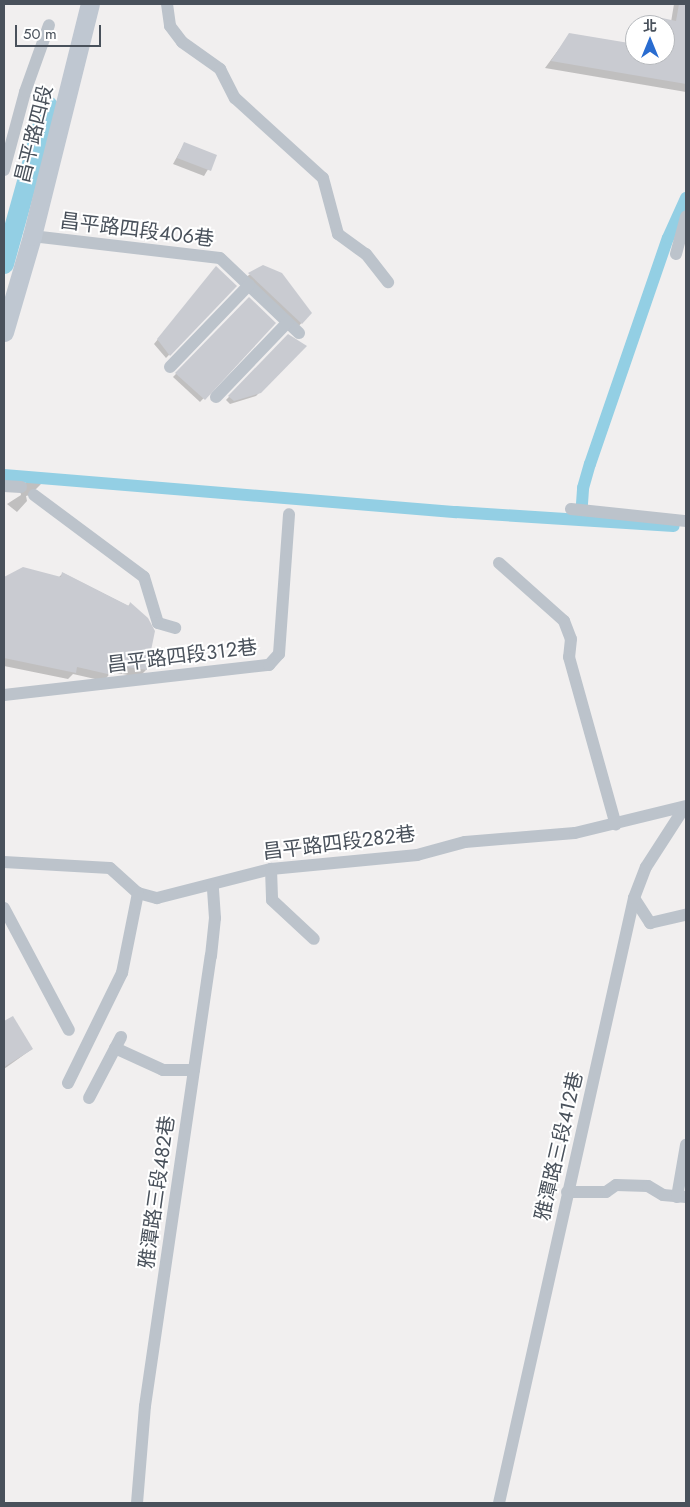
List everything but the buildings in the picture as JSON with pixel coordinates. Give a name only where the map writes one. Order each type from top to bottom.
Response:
[{"type":"street","name":"昌平路四段","points":[[4,332],[32,236],[90,4]]},
{"type":"street","points":[[167,4],[170,26],[182,42],[220,69],[235,98],[323,178],[338,234],[366,254],[388,282]]},
{"type":"street","points":[[4,170],[25,92],[49,24]]},
{"type":"street","points":[[676,254],[686,216]]},
{"type":"street","name":"昌平路四段406巷","points":[[32,236],[220,258],[299,333]]},
{"type":"street","points":[[170,367],[249,286]]},
{"type":"street","points":[[216,397],[287,322]]},
{"type":"street","points":[[4,486],[21,487]]},
{"type":"street","points":[[34,495],[144,577],[158,623],[176,628]]},
{"type":"street","points":[[571,509],[686,520]]},
{"type":"street","name":"昌平路四段312巷","points":[[4,696],[269,665],[279,654],[290,514]]},
{"type":"street","points":[[500,563],[564,620],[571,639],[569,657],[616,825]]},
{"type":"street","name":"昌平路四段282巷","points":[[138,893],[157,898],[213,886],[271,868],[417,855],[465,842],[575,833],[616,825],[654,812],[685,807]]},
{"type":"street","name":"雅潭路三段412巷","points":[[499,1503],[634,898],[646,867],[685,807]]},
{"type":"street","points":[[4,862],[110,868],[138,893],[122,974],[68,1083]]},
{"type":"street","points":[[271,868],[272,900],[314,939]]},
{"type":"street","name":"雅潭路三段482巷","points":[[137,1503],[145,1406],[211,956],[215,918],[213,886]]},
{"type":"street","points":[[634,898],[650,924],[686,916]]},
{"type":"street","points":[[4,908],[69,1030]]},
{"type":"street","points":[[89,1098],[118,1043],[163,1070],[194,1070]]},
{"type":"street","points":[[567,1192],[611,1192],[616,1185],[648,1186],[663,1195],[682,1197],[686,1145]]},
{"type":"waterway","points":[[4,264],[48,106]]},
{"type":"waterway","points":[[581,518],[583,488],[590,464],[668,238],[686,198]]},
{"type":"waterway","points":[[4,475],[456,512],[674,526]]}]
